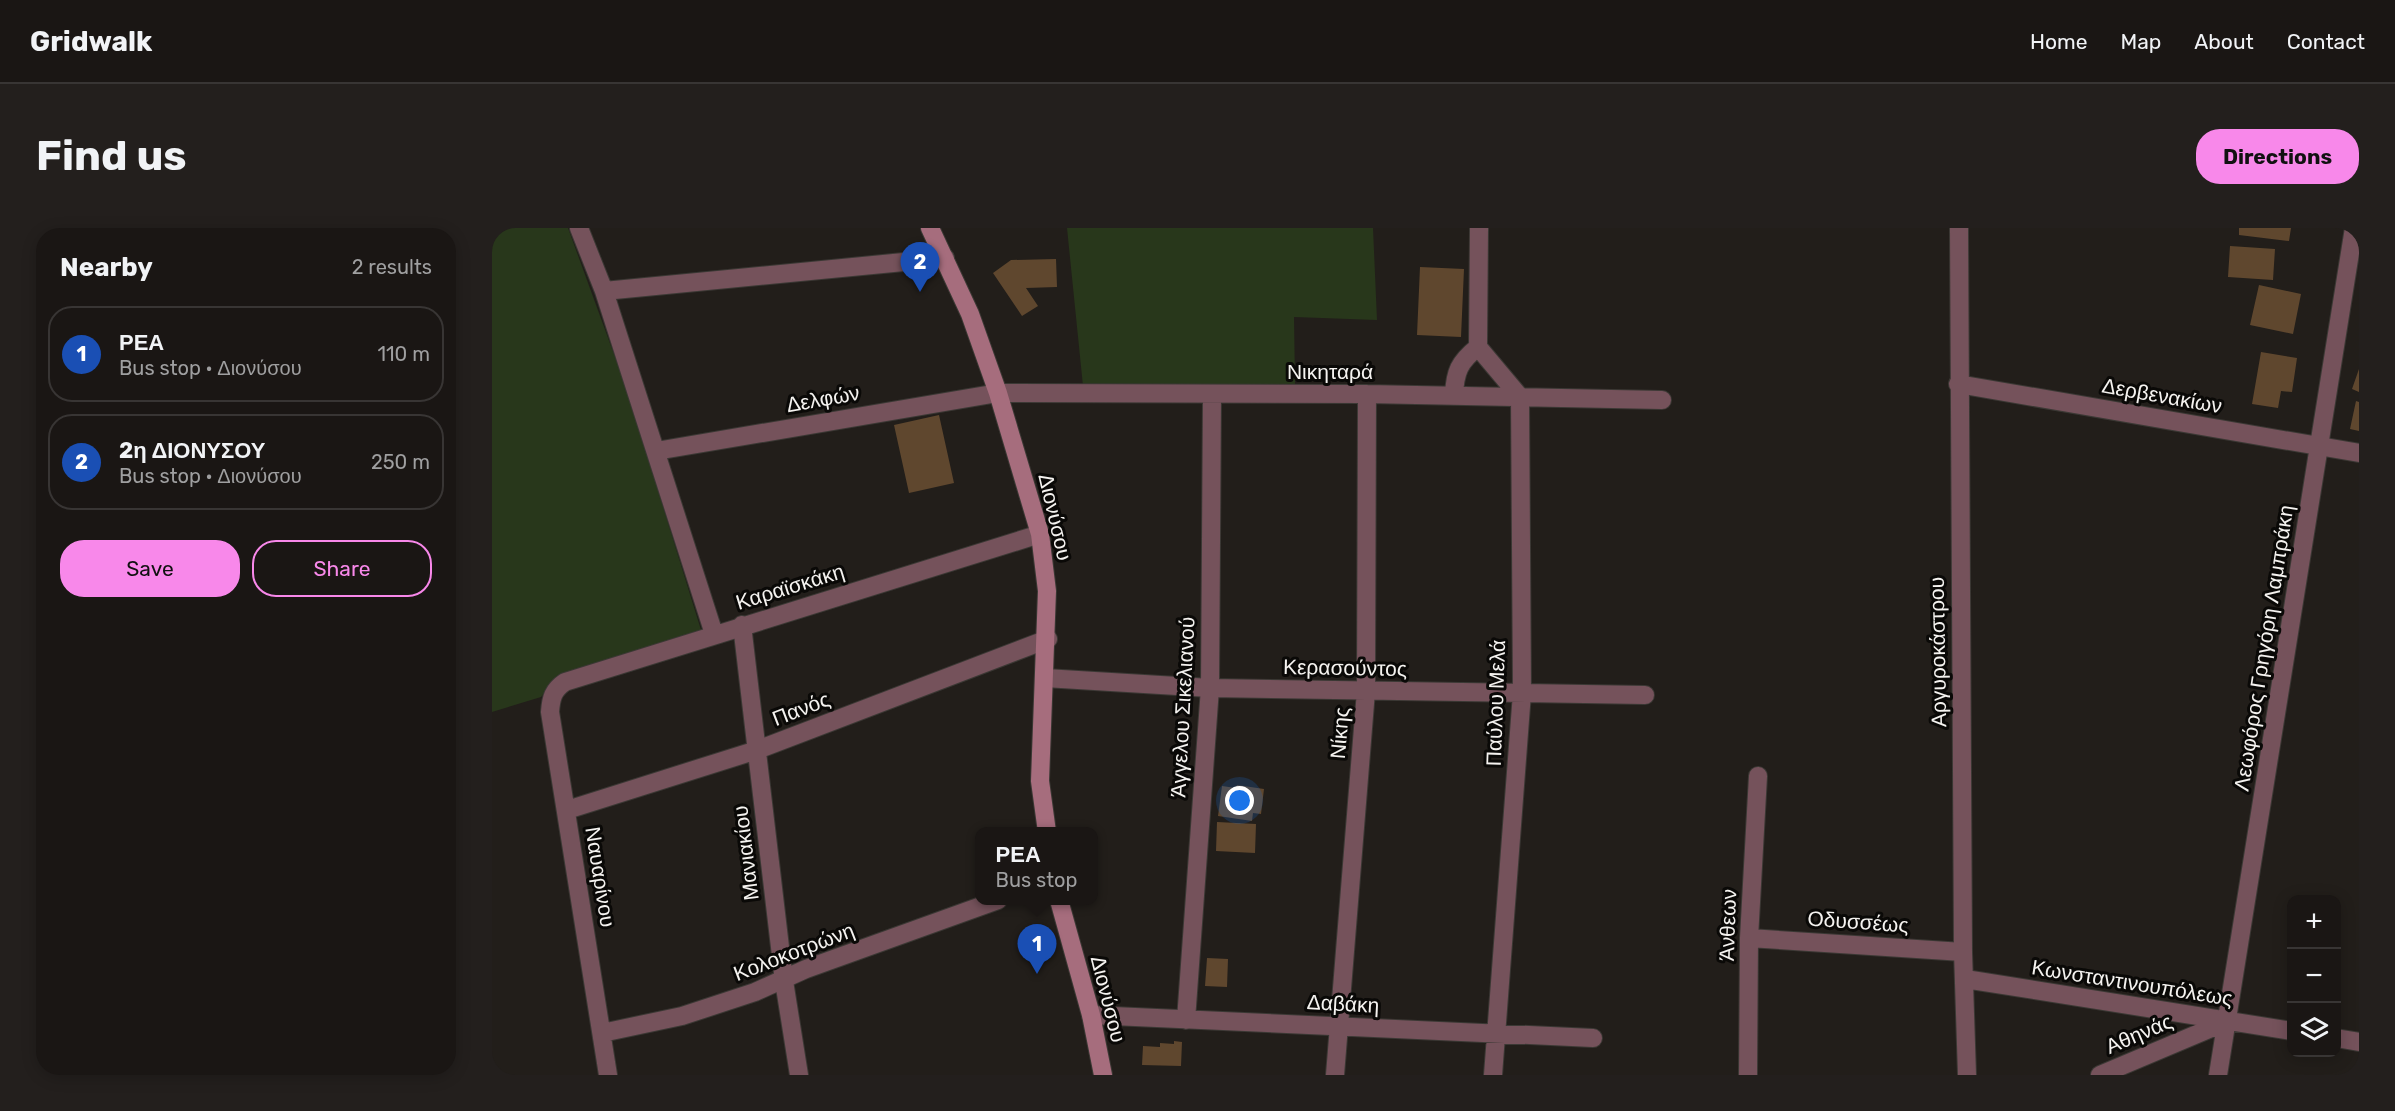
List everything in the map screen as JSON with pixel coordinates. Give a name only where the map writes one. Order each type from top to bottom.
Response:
[{"type":"main road","name":"Διονύσου","points":[[930,228],[970,314],[998,393],[1040,534],[1047,591],[1041,781],[1047,827]]},
{"type":"main road","name":"Διονύσου","points":[[1060,905],[1091,1015],[1103,1075]]},
{"type":"street","points":[[579,228],[604,291],[714,634]]},
{"type":"street","points":[[1479,228],[1478,347],[1520,397]]},
{"type":"street","name":"Αργυροκάστρου","points":[[1959,228],[1958,384],[1963,952],[1967,1075]]},
{"type":"street","name":"Λεωφόρος Γρηγόρη Λαμπράκη","points":[[2218,1075],[2354,228]]},
{"type":"street","points":[[604,291],[945,258]]},
{"type":"street","points":[[1454,395],[1455,371],[1465,357],[1478,347]]},
{"type":"street","name":"Δερβενακίων","points":[[1958,384],[2359,453]]},
{"type":"street","name":"Νικηταρά","points":[[998,393],[1367,394],[1662,400]]},
{"type":"street","name":"Δελφών","points":[[656,451],[998,393]]},
{"type":"street","name":"Νίκης","points":[[1335,1075],[1366,691],[1367,394]]},
{"type":"street","name":"Άγγελου Σικελιανού","points":[[1186,1020],[1210,688],[1212,395]]},
{"type":"street","name":"Παύλου Μελά","points":[[1493,1075],[1522,693],[1520,397]]},
{"type":"street","name":"Καραϊσκάκη","points":[[556,688],[565,682],[742,625],[1040,534]]},
{"type":"street","name":"Μανιακίου","points":[[742,625],[784,981],[798,1075]]},
{"type":"street","name":"Πανός","points":[[567,810],[757,750],[1047,639]]},
{"type":"street","name":"Κερασούντος","points":[[1045,678],[1210,688],[1645,696]]},
{"type":"street","name":"Ναυαρίνου","points":[[556,688],[551,698],[550,712],[608,1075]]},
{"type":"street","name":"Άνθεων","points":[[1748,1075],[1749,938],[1758,776]]},
{"type":"street","name":"Κολοκοτρώνη","points":[[602,1034],[682,1016],[784,981],[806,969],[984,905]]},
{"type":"street","name":"Οδυσσέως","points":[[1749,938],[1963,952]]},
{"type":"street","name":"Κωνσταντινουπόλεως","points":[[1965,979],[2287,1030]]},
{"type":"street","name":"Δαβάκη","points":[[1091,1015],[1593,1038]]},
{"type":"street","name":"Αθηνάς","points":[[2100,1075],[2228,1021]]},
{"type":"street","points":[[2341,1039],[2359,1042]]},
{"type":"green space","points":[[492,228],[568,228],[627,390],[701,630],[550,685],[541,697],[492,712]]},
{"type":"green space","points":[[1067,228],[1373,228],[1377,320],[1294,317],[1295,384],[1083,386]]},
{"type":"building","points":[[2239,228],[2291,228],[2289,241],[2239,235]]},
{"type":"building","points":[[2230,246],[2275,249],[2273,280],[2228,277]]},
{"type":"building","points":[[1056,259],[1057,287],[1026,288],[1038,306],[1022,316],[993,273],[1011,260]]},
{"type":"building","points":[[1420,267],[1464,269],[1461,337],[1417,335]]},
{"type":"building","points":[[2259,285],[2301,294],[2293,334],[2250,325]]},
{"type":"building","points":[[2261,352],[2297,358],[2292,392],[2281,391],[2278,408],[2252,404]]},
{"type":"building","points":[[2359,369],[2359,392],[2352,389]]},
{"type":"building","points":[[2356,401],[2359,402],[2359,431],[2350,429]]},
{"type":"building","points":[[939,415],[954,483],[909,493],[894,425]]},
{"type":"building","points":[[1237,785],[1264,789],[1261,814],[1253,813],[1252,821],[1218,816],[1222,786],[1236,788]]},
{"type":"building","points":[[1217,822],[1256,824],[1255,853],[1216,851]]},
{"type":"building","points":[[1207,958],[1228,959],[1227,987],[1205,986]]},
{"type":"building","points":[[1174,1041],[1182,1042],[1181,1066],[1142,1065],[1143,1046],[1160,1047],[1160,1043],[1174,1044]]},
{"type":"place","name":"2η ΔΙΟΝΥΣΟΥ","points":[[920,292]]},
{"type":"place","name":"ΡΕΑ","points":[[1037,974]]}]
